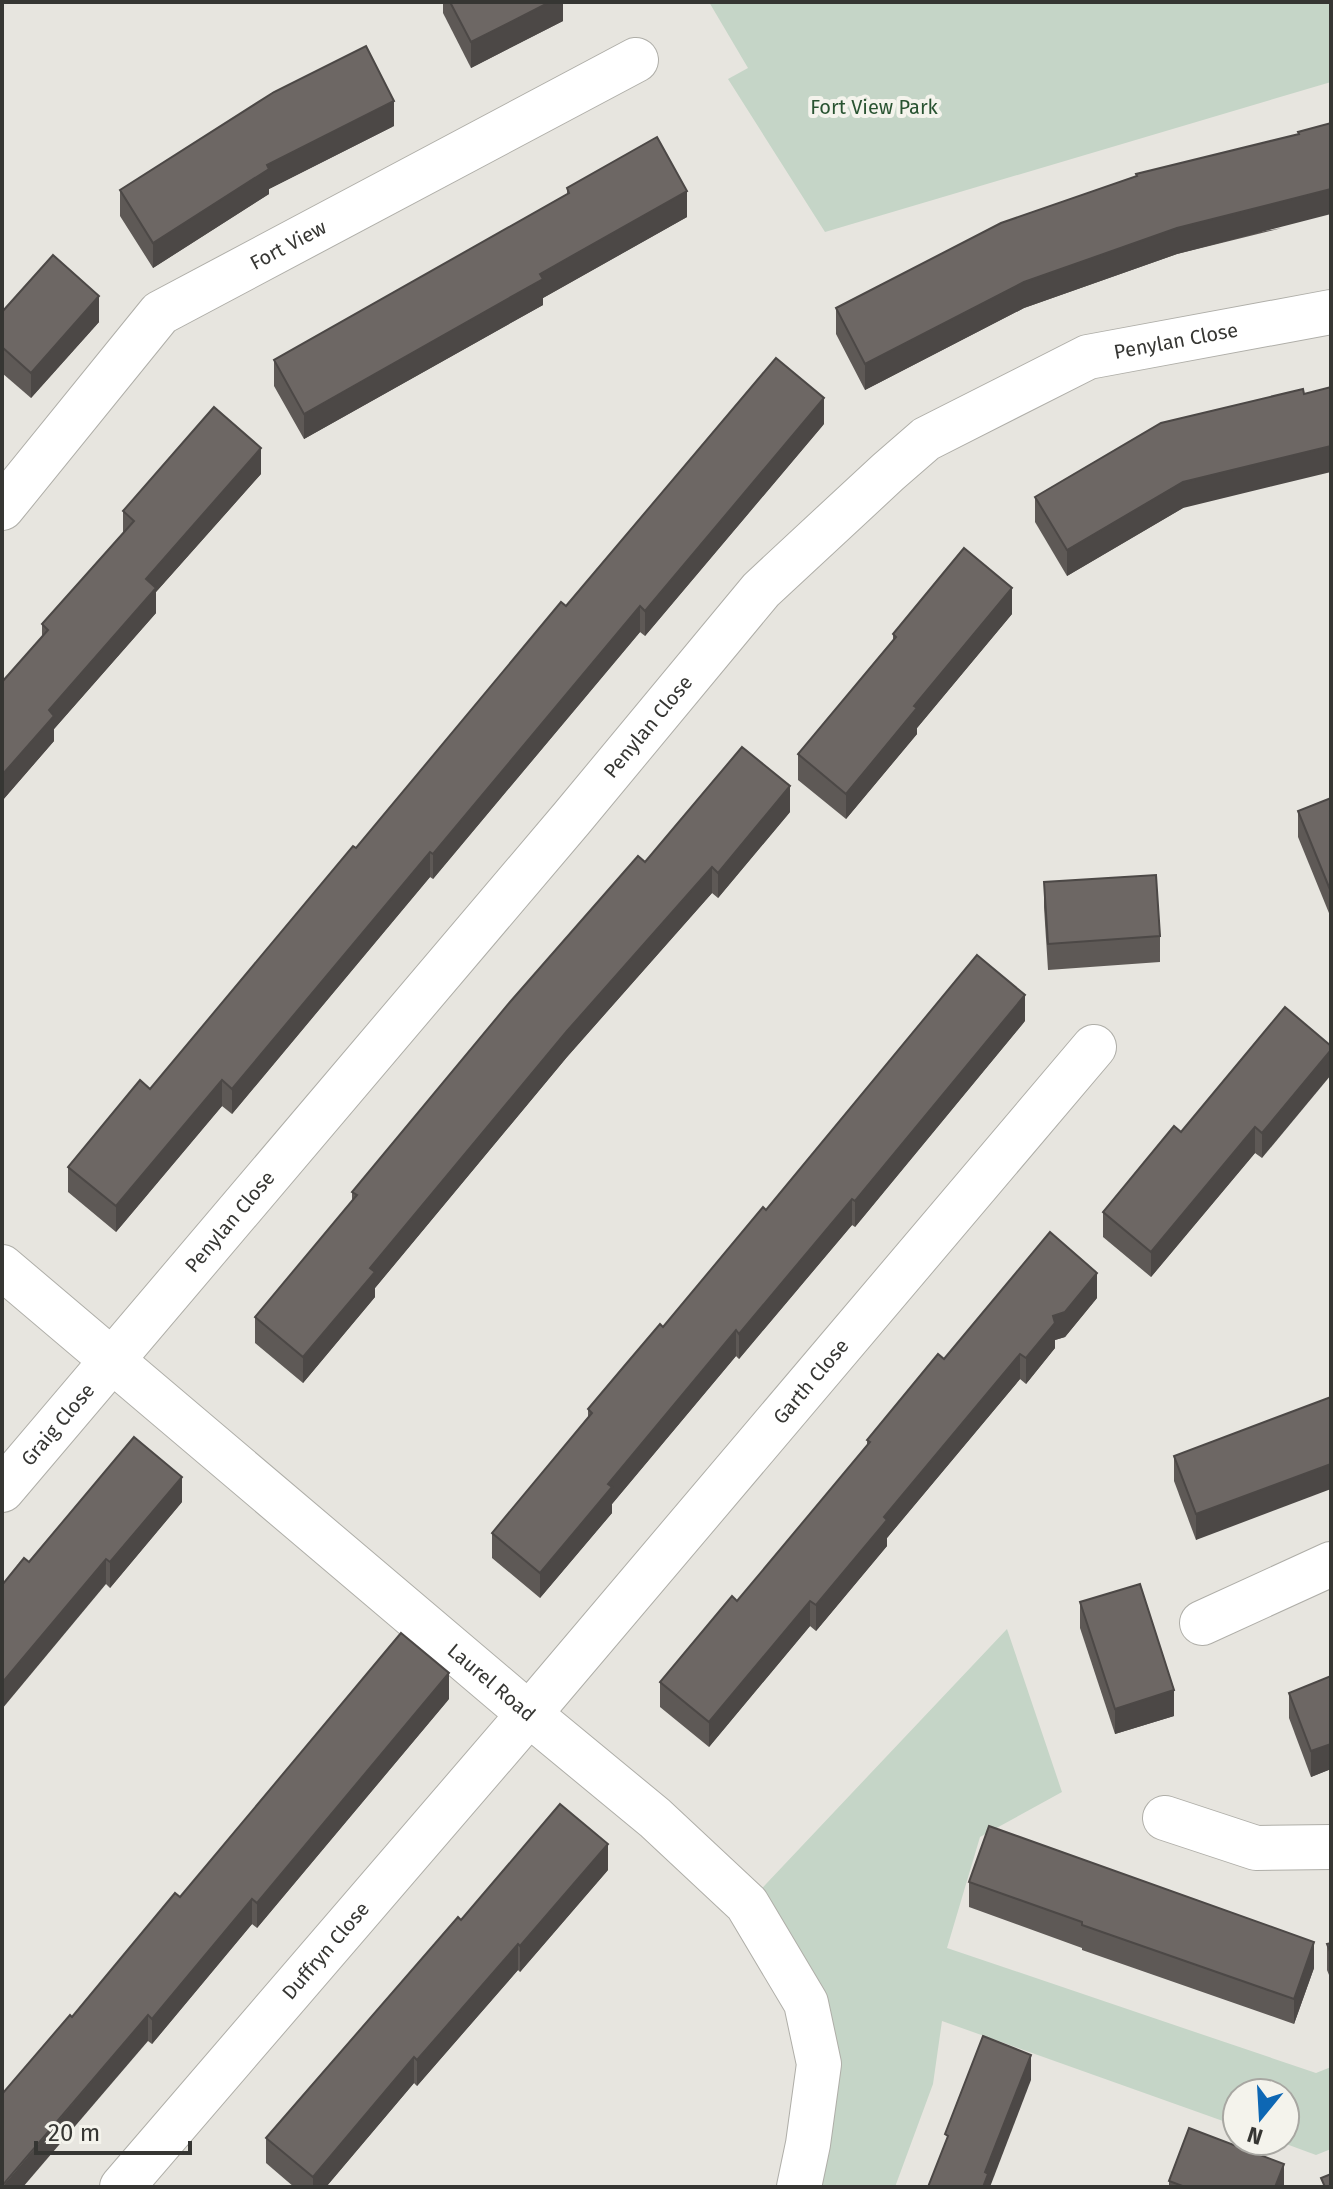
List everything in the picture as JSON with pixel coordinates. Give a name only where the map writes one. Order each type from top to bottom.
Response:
[{"type":"street","name":"Fort View","points":[[2,508],[160,313],[636,60]]},
{"type":"street","name":"Penylan Close","points":[[114,1361],[761,590],[926,439],[1088,357],[1331,312]]},
{"type":"street","name":"Garth Close","points":[[529,1714],[1094,1047]]},
{"type":"street","name":"Laurel Road","points":[[2,1267],[655,1818],[747,1904],[806,2003],[819,2064],[799,2187]]},
{"type":"street","name":"Graig Close","points":[[2,1490],[114,1361]]},
{"type":"street","points":[[1202,1623],[1331,1564]]},
{"type":"street","name":"Duffryn Close","points":[[122,2187],[529,1714]]},
{"type":"street","points":[[1165,1818],[1256,1848],[1331,1847]]},
{"type":"green space","name":"Fort View Park","points":[[709,2],[1331,2],[1331,82],[825,232],[728,79],[748,68]]},
{"type":"green space","points":[[1007,1629],[1062,1792],[980,1837],[947,1948],[1316,2073],[1331,2067],[1331,2149],[1316,2155],[1301,2149],[1301,2077],[1221,2077],[1221,2120],[942,2021],[933,2084],[895,2187],[799,2187],[819,2064],[747,1904]]},
{"type":"building","points":[[450,2],[550,2],[471,42]]},
{"type":"building","points":[[366,46],[394,101],[267,165],[269,169],[153,243],[120,190],[274,92]]},
{"type":"building","points":[[1331,123],[1331,189],[1177,228],[1024,282],[865,364],[836,308],[1001,223],[1136,174],[1299,134]]},
{"type":"building","points":[[657,137],[687,191],[540,274],[543,279],[304,414],[274,360],[569,193],[567,188]]},
{"type":"building","points":[[53,255],[99,296],[31,373],[2,347],[2,312]]},
{"type":"building","points":[[776,358],[824,398],[645,611],[640,606],[232,1089],[222,1080],[116,1206],[68,1167],[140,1080],[150,1089],[561,602],[566,606]]},
{"type":"building","points":[[1331,387],[1331,446],[1183,482],[1067,550],[1035,497],[1161,423],[1303,389],[1304,394]]},
{"type":"building","points":[[214,407],[261,448],[146,579],[156,588],[49,710],[54,716],[2,775],[2,682],[48,630],[42,624],[134,521],[123,511]]},
{"type":"building","points":[[964,548],[1012,588],[846,794],[798,754],[896,637],[893,634]]},
{"type":"building","points":[[742,747],[790,786],[718,873],[712,867],[567,1031],[370,1268],[375,1272],[303,1357],[255,1317],[357,1195],[352,1192],[510,1002],[638,856],[645,862]]},
{"type":"building","points":[[1331,798],[1331,892],[1298,811]]},
{"type":"building","points":[[1156,875],[1160,936],[1048,944],[1044,882]]},
{"type":"building","points":[[977,955],[1025,995],[855,1201],[852,1199],[739,1334],[736,1330],[608,1484],[612,1487],[540,1573],[492,1533],[592,1413],[588,1409],[660,1324],[663,1327],[763,1207],[766,1210]]},
{"type":"building","points":[[1285,1007],[1331,1046],[1331,1050],[1262,1133],[1255,1127],[1151,1252],[1103,1212],[1174,1126],[1181,1132]]},
{"type":"building","points":[[1050,1232],[1097,1273],[1065,1312],[1053,1316],[1055,1323],[1026,1358],[1020,1354],[884,1517],[887,1520],[816,1605],[810,1601],[709,1722],[660,1682],[732,1596],[737,1601],[870,1442],[867,1440],[938,1354],[944,1359]]},
{"type":"building","points":[[1331,1397],[1331,1464],[1196,1514],[1174,1456]]},
{"type":"building","points":[[134,1437],[182,1477],[110,1562],[106,1559],[2,1683],[2,1585],[24,1558],[29,1562]]},
{"type":"building","points":[[1140,1584],[1174,1690],[1115,1709],[1080,1602]]},
{"type":"building","points":[[401,1633],[449,1673],[257,1903],[252,1899],[152,2019],[148,2015],[2,2186],[2,2094],[70,2015],[72,2017],[175,1893],[180,1897]]},
{"type":"building","points":[[1331,1676],[1331,1744],[1311,1751],[1289,1693]]},
{"type":"building","points":[[560,1804],[608,1844],[417,2060],[414,2057],[313,2177],[266,2138]]},
{"type":"building","points":[[989,1826],[1314,1942],[1294,1999],[969,1882]]},
{"type":"building","points":[[983,2036],[1031,2055],[985,2172],[988,2174],[983,2187],[928,2187],[948,2136],[945,2134]]},
{"type":"building","points":[[1189,2128],[1221,2140],[1221,2157],[1266,2157],[1284,2164],[1275,2187],[1185,2187],[1169,2181]]},
{"type":"building","points":[[1331,2174],[1331,2187],[1325,2187],[1321,2178]]}]
